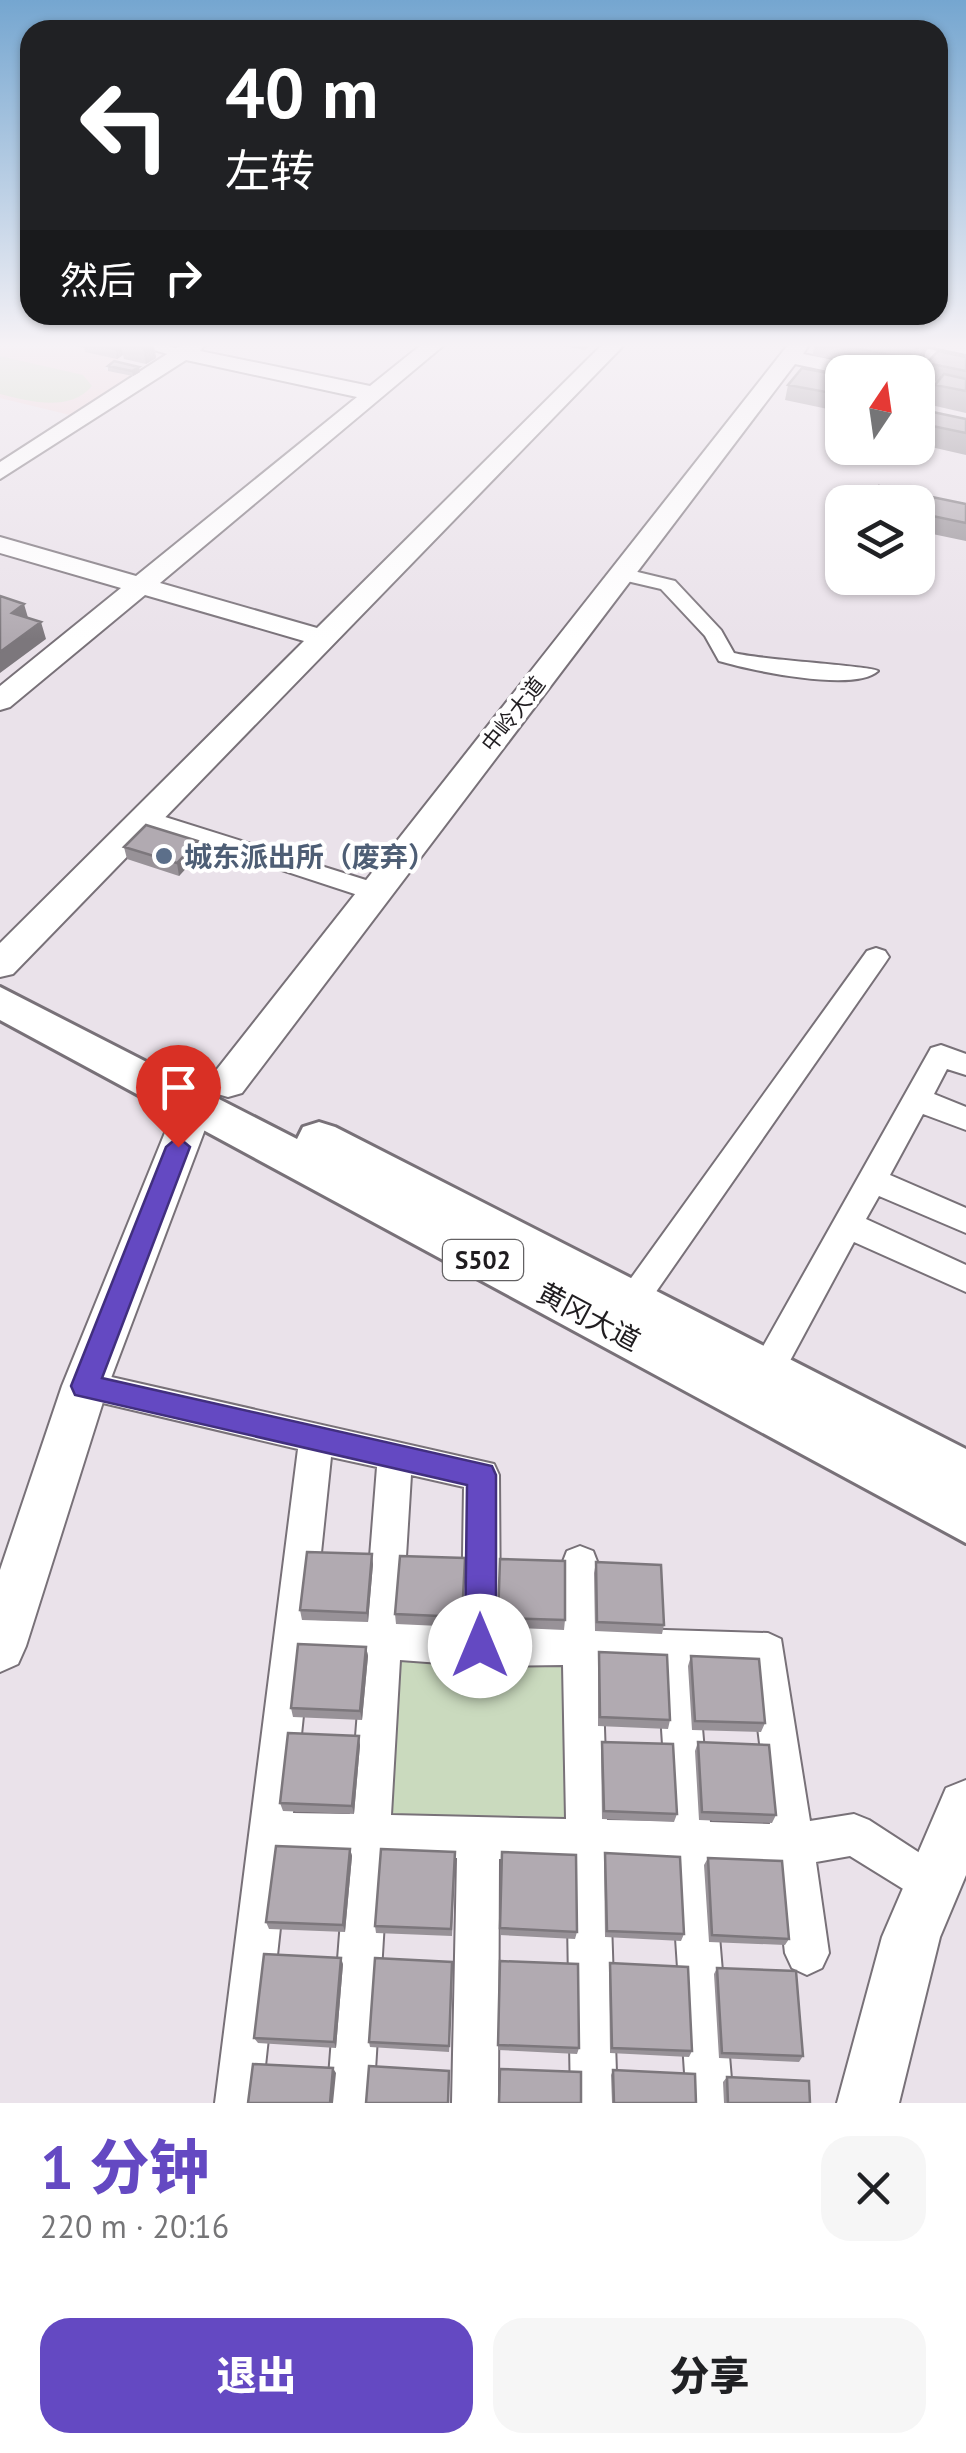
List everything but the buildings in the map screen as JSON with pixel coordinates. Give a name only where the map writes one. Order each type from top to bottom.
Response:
[{"type":"main road","points":[[0,472],[44,443]]},
{"type":"main road","points":[[0,701],[315,443]]},
{"type":"main road","points":[[0,965],[54,904],[146,818],[319,637],[515,443]]},
{"type":"main road","name":"中岭大道","points":[[368,889],[717,443]]},
{"type":"main road","name":"中岭大道","points":[[0,1646],[85,1386],[209,1088],[622,574],[720,443]]},
{"type":"main road","points":[[0,545],[319,637]]},
{"type":"main road","name":"黄冈大道","points":[[1,974],[965,1465]]},
{"type":"main road","name":"黄冈大道","points":[[0,1002],[966,1517]]},
{"type":"main road","points":[[868,2103],[910,1937],[966,1808]]},
{"type":"street","points":[[622,574],[668,585],[714,634],[726,657],[754,666],[813,673],[868,671]]},
{"type":"street","points":[[146,818],[368,889]]},
{"type":"street","points":[[640,1290],[876,957]]},
{"type":"street","points":[[773,1360],[941,1055],[966,1065]]},
{"type":"street","points":[[916,1099],[966,1120]]},
{"type":"street","points":[[872,1180],[966,1221]]},
{"type":"street","points":[[846,1224],[966,1279]]},
{"type":"street","points":[[85,1386],[482,1475],[480,1646]]},
{"type":"street","points":[[238,2103],[316,1438]]},
{"type":"street","points":[[350,2103],[395,1457]]},
{"type":"street","points":[[580,1564],[594,2103]]},
{"type":"street","points":[[291,1638],[768,1652],[807,1952]]},
{"type":"street","points":[[676,1649],[710,2103]]},
{"type":"street","points":[[269,1833],[688,1844],[791,1844],[854,1835],[934,1886]]},
{"type":"street","points":[[475,2103],[478,1839]]},
{"type":"green space","points":[[381,1643],[582,1648],[588,1841],[369,1837]]},
{"type":"place","name":"城东派出所（废弃）","points":[[164,856]]},
{"type":"route","points":[[178,1147],[140,1254],[85,1386],[482,1475],[480,1646]]}]
